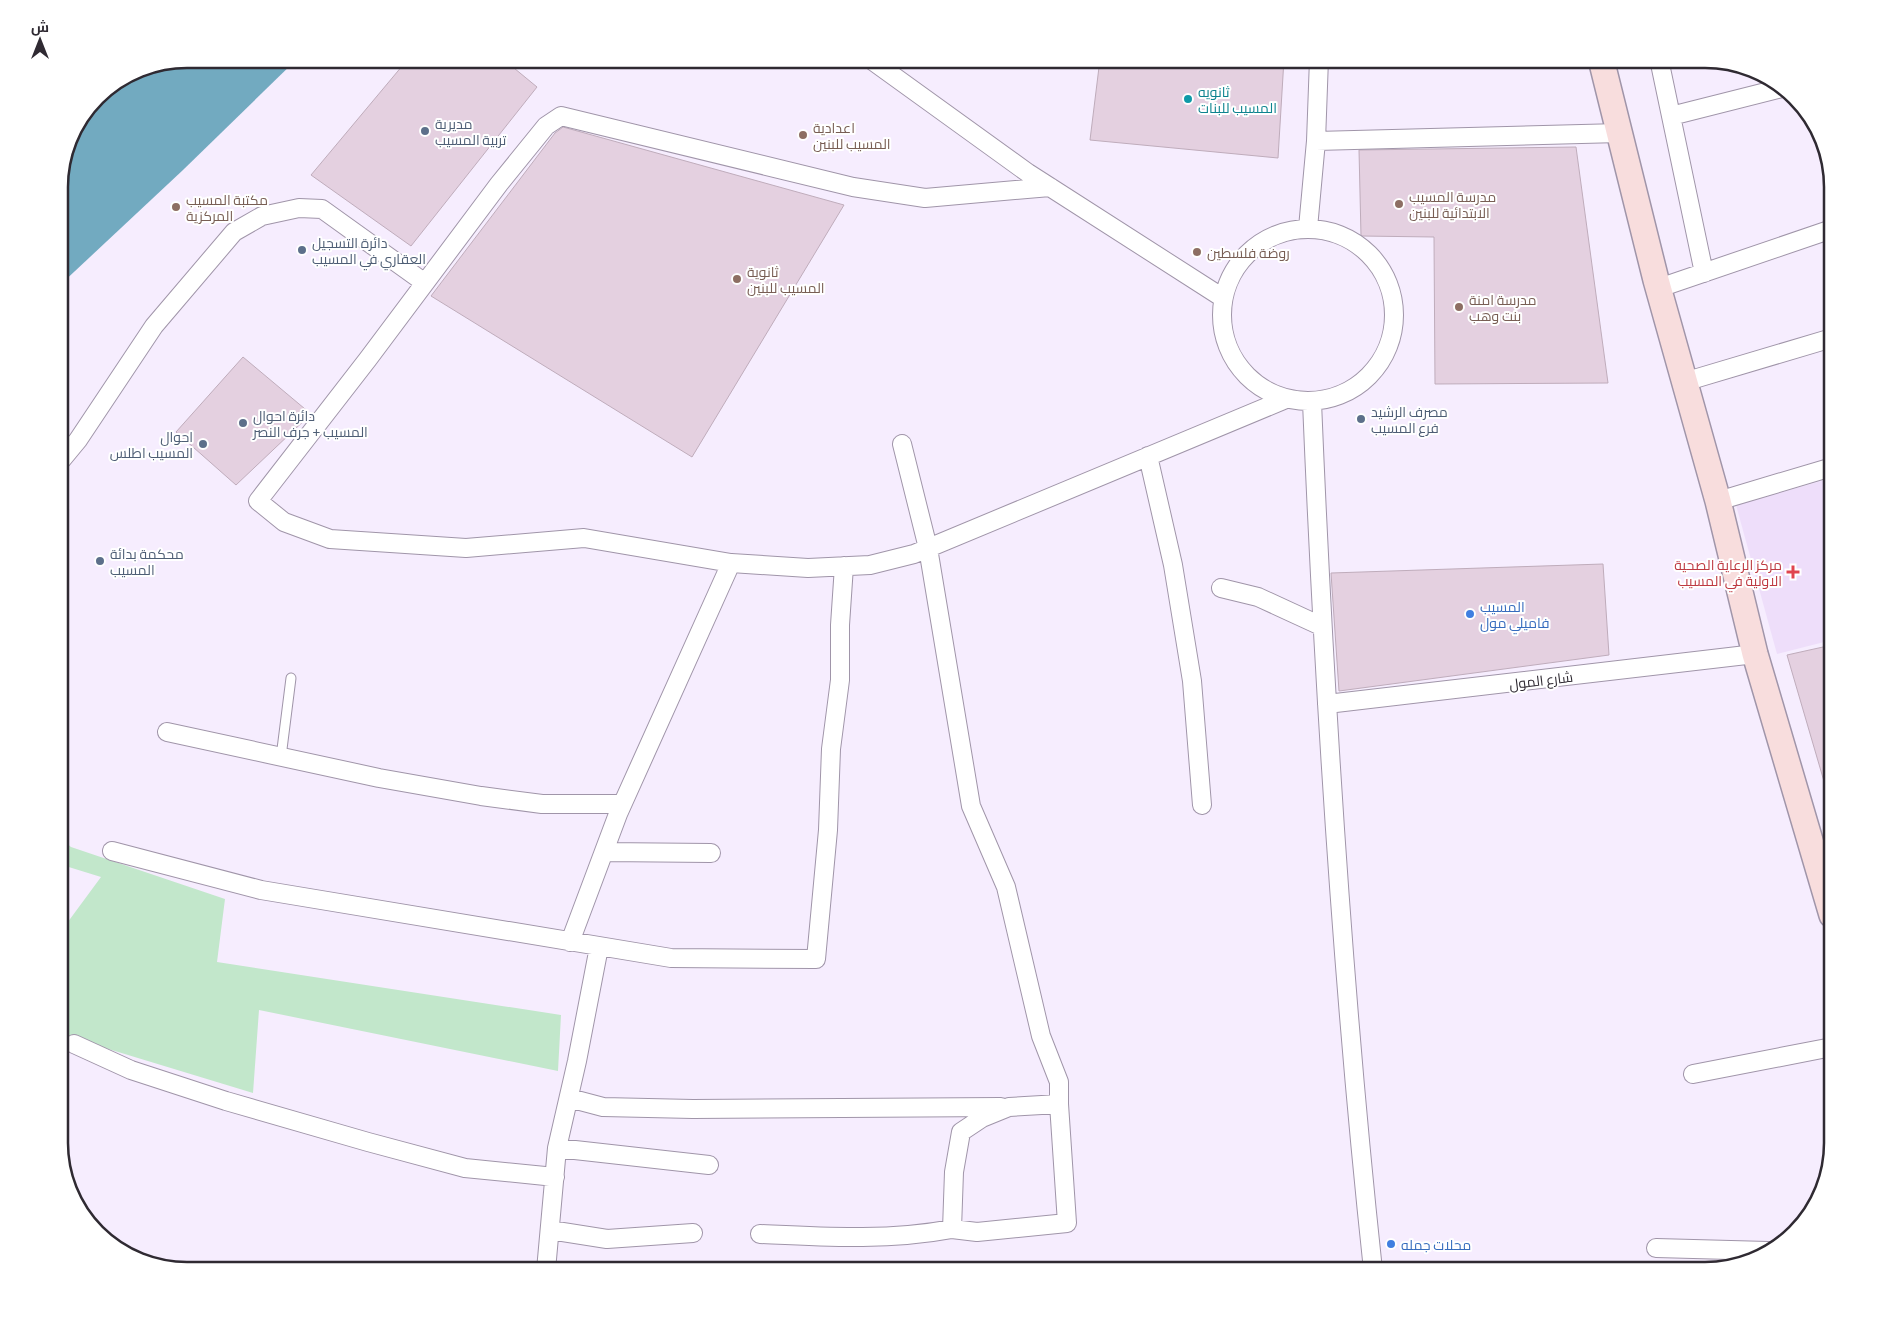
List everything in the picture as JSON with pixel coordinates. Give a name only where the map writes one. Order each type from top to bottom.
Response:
[{"type":"street","points":[[883,68],[1050,187],[1223,298]]},
{"type":"street","points":[[1308,228],[1316,140],[1319,68]]},
{"type":"street","points":[[1603,68],[1659,288],[1718,501],[1755,654],[1824,888]]},
{"type":"street","points":[[1661,68],[1704,273]]},
{"type":"street","points":[[1671,116],[1773,90]]},
{"type":"street","points":[[1050,187],[925,198],[853,188],[562,116],[546,126],[499,184],[258,501],[284,522],[330,541],[466,548],[584,538],[731,563],[808,568],[870,565],[914,554],[1286,399]]},
{"type":"street","points":[[1316,140],[1620,133]]},
{"type":"street","points":[[68,452],[154,326],[234,232],[262,216],[299,208],[322,209],[425,283]]},
{"type":"street","points":[[1308,228],[1337,233],[1364,248],[1383,270],[1394,298],[1394,328],[1385,356],[1379,364],[1366,379],[1341,395],[1312,402],[1286,399],[1266,391],[1248,378],[1234,361],[1225,342],[1221,320],[1223,298],[1230,276],[1244,256],[1256,246],[1284,231],[1308,228]]},
{"type":"street","points":[[1659,288],[1824,232]]},
{"type":"street","points":[[1684,382],[1824,340]]},
{"type":"street","points":[[1312,402],[1321,626],[1362,1159],[1372,1262]]},
{"type":"street","points":[[760,1234],[874,1238],[918,1235],[952,1229],[977,1232],[1067,1223],[1059,1082],[1041,1036],[1006,887],[971,806],[928,548],[902,444]]},
{"type":"street","points":[[1148,456],[1173,565],[1192,681],[1202,805]]},
{"type":"street","points":[[1718,501],[1824,469]]},
{"type":"street","points":[[570,942],[622,804],[731,563]]},
{"type":"street","points":[[112,851],[261,890],[598,947],[671,958],[816,959],[828,830],[831,749],[840,680],[840,625],[844,566]]},
{"type":"street","points":[[1221,588],[1258,597],[1321,626]]},
{"type":"street","name":"شارع المول","points":[[1327,704],[1755,654]]},
{"type":"street","points":[[167,732],[379,778],[482,796],[542,804],[622,804]]},
{"type":"street","points":[[604,852],[711,853]]},
{"type":"street","points":[[547,1262],[557,1148],[569,1098],[598,947]]},
{"type":"street","points":[[74,1044],[131,1070],[226,1101],[368,1142],[465,1168],[554,1178]]},
{"type":"street","points":[[1693,1074],[1824,1049]]},
{"type":"street","points":[[569,1098],[603,1106],[684,1108],[1059,1104]]},
{"type":"street","points":[[952,1229],[954,1172],[961,1132],[982,1118],[1009,1106]]},
{"type":"street","points":[[557,1148],[709,1165]]},
{"type":"street","points":[[550,1230],[606,1239],[693,1233]]},
{"type":"street","points":[[1656,1248],[1755,1250]]},
{"type":"lane","points":[[282,757],[291,678]]},
{"type":"shaded area","name":"مركز الرعاية الصحية الاولية في المسيب","points":[[1824,480],[1824,642],[1777,654],[1736,505]]},
{"type":"green space","points":[[68,844],[225,899],[217,962],[561,1015],[558,1071],[259,1010],[253,1093],[68,1037],[68,922],[101,877],[68,867]]},
{"type":"water","points":[[187,68],[288,68],[183,170],[68,278],[68,179],[72,156],[80,134],[92,114],[108,97],[127,83],[164,70]]},
{"type":"building","name":"مديرية تربية المسيب","points":[[400,68],[514,68],[537,87],[411,246],[311,175]]},
{"type":"building","name":"ثانويه المسيب للبنات","points":[[1099,68],[1283,68],[1278,158],[1090,140]]},
{"type":"building","points":[[563,127],[844,205],[692,457],[431,296],[555,133]]},
{"type":"building","points":[[1576,147],[1608,383],[1435,384],[1434,237],[1361,236],[1359,150]]},
{"type":"building","name":"دائرة احوال المسيب + جرف النصر","points":[[243,357],[311,414],[236,485],[176,432]]},
{"type":"building","name":"المسيب فاميلي مول","points":[[1603,564],[1609,655],[1339,691],[1331,573]]},
{"type":"building","points":[[1824,647],[1824,781],[1787,655]]},
{"type":"place","name":"ثانويه المسيب للبنات","points":[[1188,99]]},
{"type":"place","name":"مديرية تربية المسيب","points":[[425,131]]},
{"type":"place","name":"اعدادية المسيب للبنين","points":[[803,135]]},
{"type":"place","name":"مدرسة المسيب الابتدائية للبنين","points":[[1399,204]]},
{"type":"place","name":"مكتبة المسيب المركزية","points":[[176,207]]},
{"type":"place","name":"دائرة التسجيل العقاري في المسيب","points":[[302,250]]},
{"type":"place","name":"روضة فلسطين","points":[[1197,252]]},
{"type":"place","name":"ثانوية المسيب للبنين","points":[[737,279]]},
{"type":"place","name":"مدرسة امنة بنت وهب","points":[[1459,307]]},
{"type":"place","name":"مصرف الرشيد فرع المسيب","points":[[1361,419]]},
{"type":"place","name":"دائرة احوال المسيب + جرف النصر","points":[[243,423]]},
{"type":"place","name":"احوال المسيب اطلس","points":[[203,444]]},
{"type":"place","name":"محكمة بدائة المسيب","points":[[100,561]]},
{"type":"place","name":"مركز الرعاية الصحية الاولية في المسيب","points":[[1793,572]]},
{"type":"place","name":"المسيب فاميلي مول","points":[[1470,614]]},
{"type":"place","name":"محلات جمله","points":[[1391,1244]]}]
